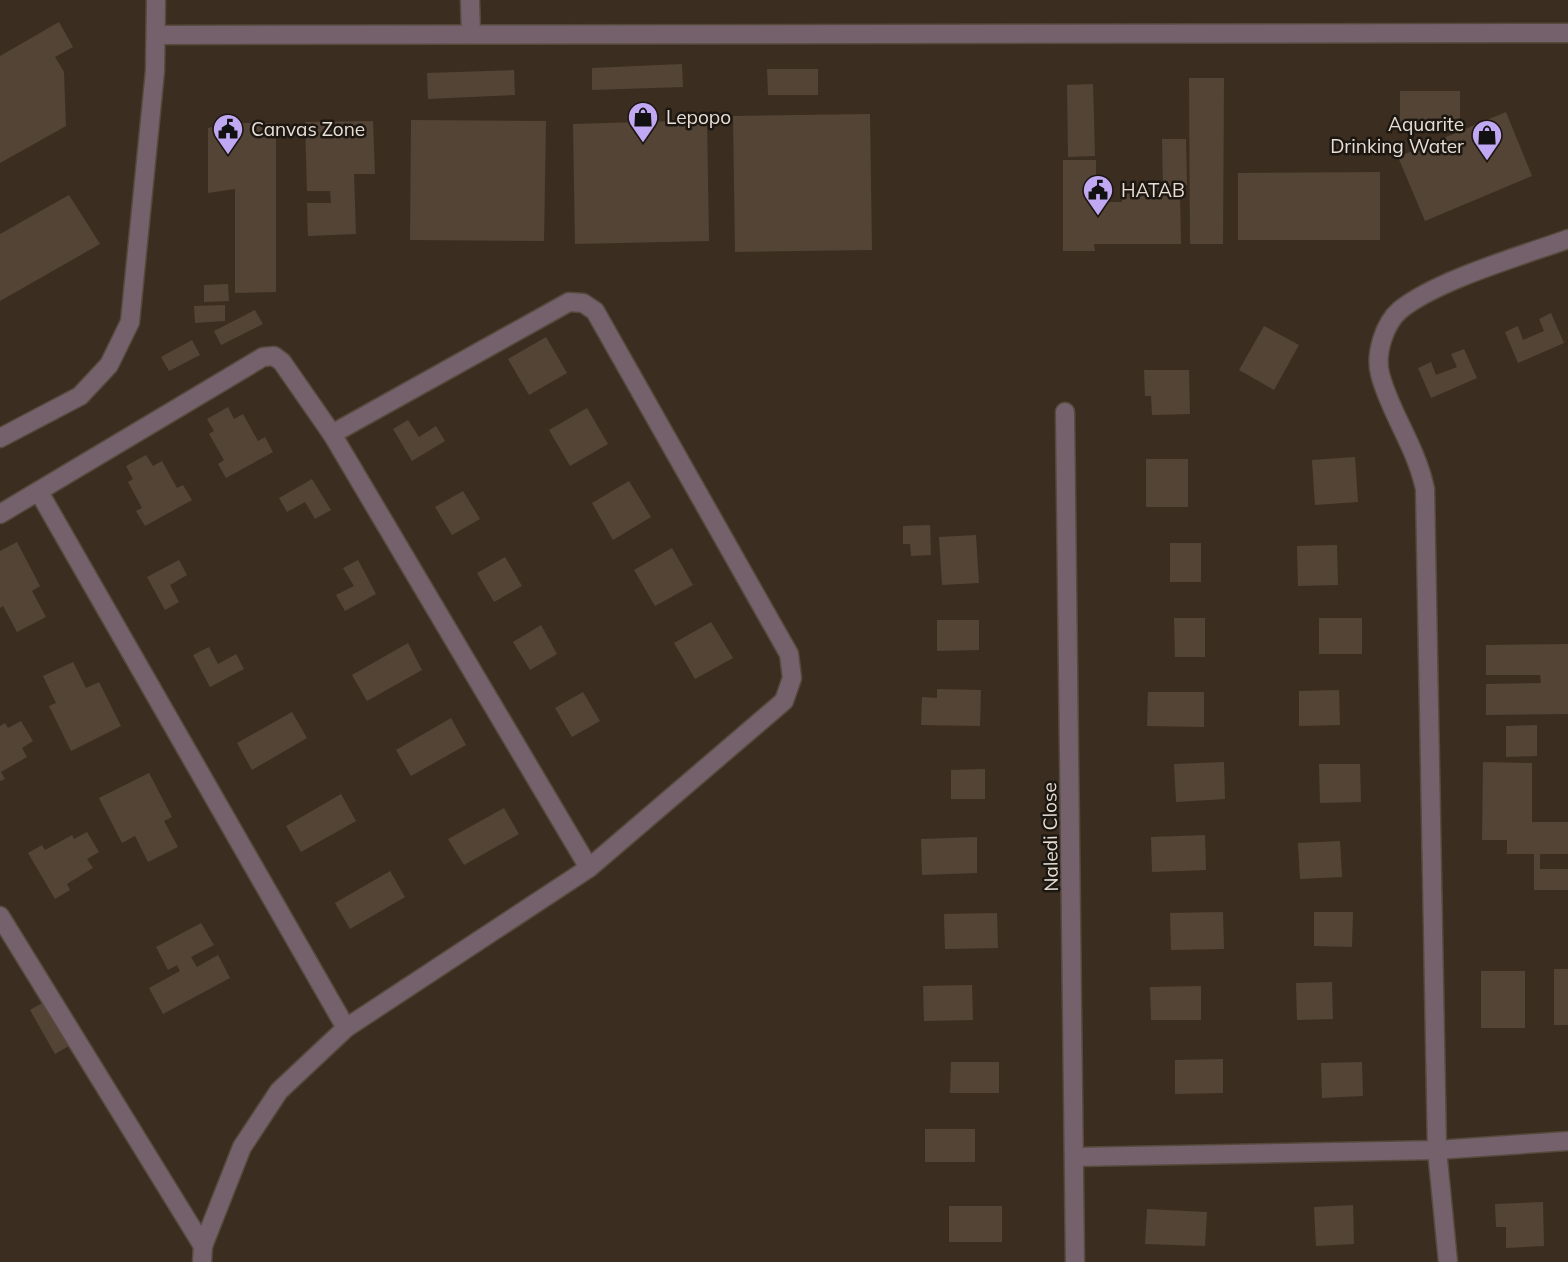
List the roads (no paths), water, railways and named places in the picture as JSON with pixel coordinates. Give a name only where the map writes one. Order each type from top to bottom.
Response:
[{"type":"street","points":[[0,438],[80,396],[109,365],[130,322],[156,35],[156,0]]},
{"type":"street","points":[[470,0],[471,34]]},
{"type":"street","points":[[156,35],[1568,33]]},
{"type":"street","points":[[1448,1262],[1437,1150],[1425,489],[1415,451],[1380,373],[1379,351],[1387,329],[1398,312],[1423,294],[1568,239]]},
{"type":"street","points":[[203,1254],[250,1136],[279,1091],[346,1028],[589,868],[784,701],[792,678],[789,654],[595,311],[583,303],[569,302],[332,434]]},
{"type":"street","points":[[0,514],[263,357],[274,356],[282,362],[332,434],[589,868]]},
{"type":"street","name":"Naledi Close","points":[[1065,412],[1075,1157],[1074,1262]]},
{"type":"street","points":[[39,492],[346,1028]]},
{"type":"street","points":[[0,916],[203,1254]]},
{"type":"street","points":[[1075,1157],[1437,1150],[1568,1141]]},
{"type":"place","name":"Lepopo","points":[[643,144]]},
{"type":"place","name":"Canvas Zone","points":[[228,156]]},
{"type":"place","name":"Aquarite Drinking Water","points":[[1487,162]]},
{"type":"place","name":"HATAB","points":[[1098,217]]}]
